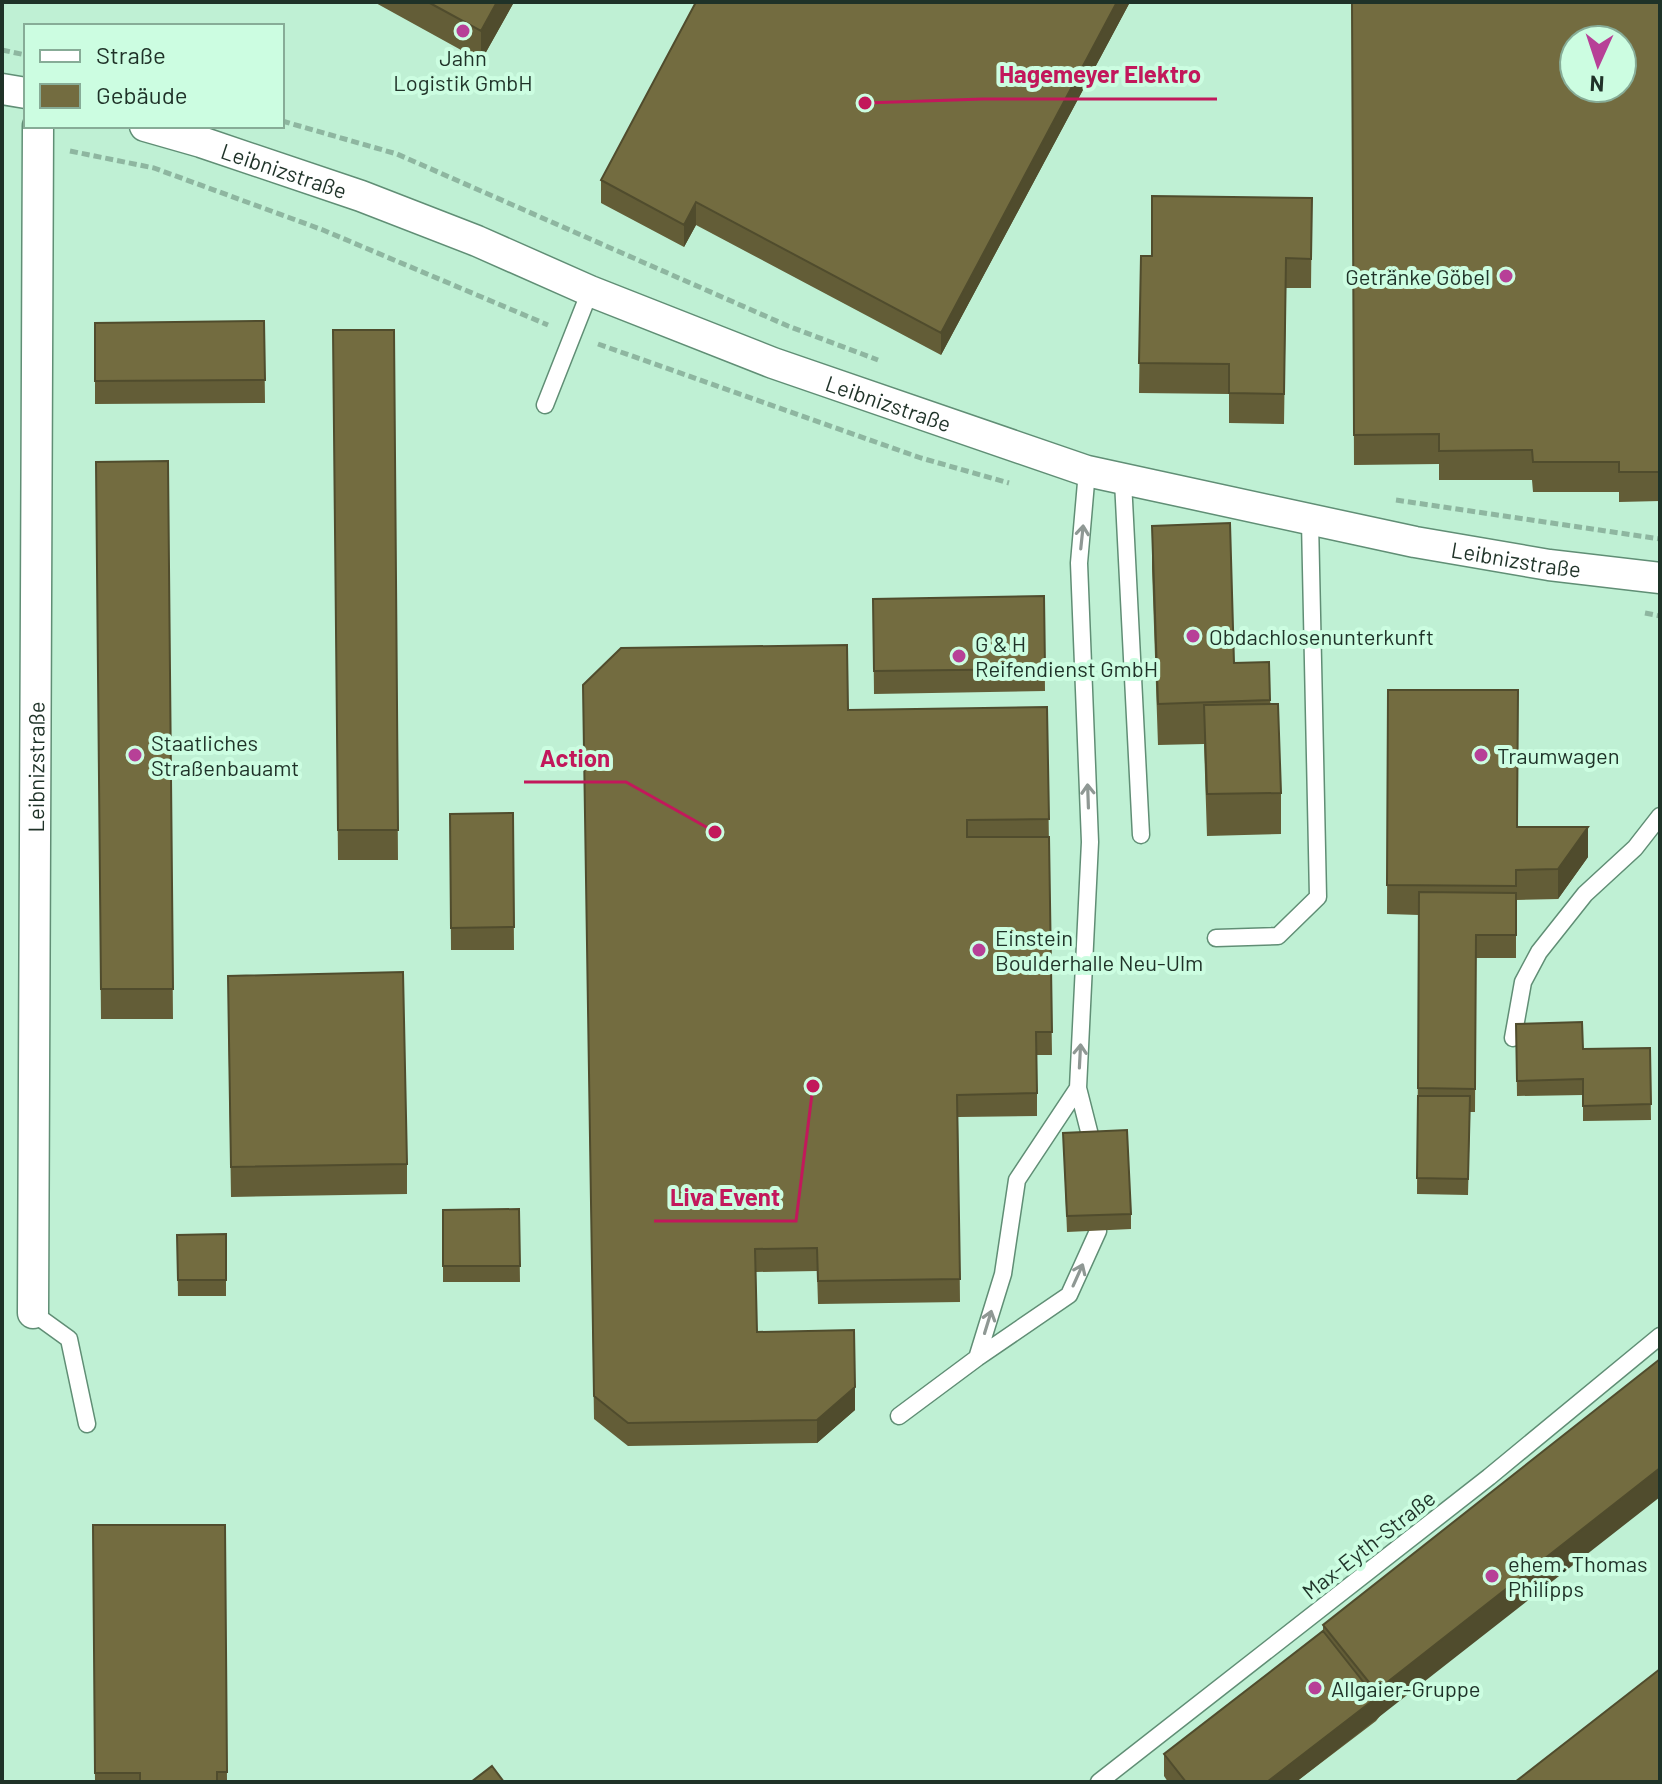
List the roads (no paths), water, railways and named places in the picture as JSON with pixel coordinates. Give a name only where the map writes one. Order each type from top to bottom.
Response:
[{"type":"street","points":[[2,89],[24,93]]},
{"type":"street","name":"Leibnizstraße","points":[[33,1313],[38,128]]},
{"type":"street","name":"Leibnizstraße","points":[[152,128],[361,196],[773,363],[1087,471],[1415,542],[1549,565],[1660,578]]},
{"type":"lane","points":[[545,405],[590,291]]},
{"type":"lane","points":[[1087,471],[1079,563],[1090,842],[1078,1088],[1093,1147]]},
{"type":"lane","points":[[1123,481],[1141,835]]},
{"type":"lane","points":[[1216,938],[1278,936],[1318,897],[1310,521]]},
{"type":"lane","points":[[1513,1038],[1523,982],[1539,952],[1585,894],[1635,848],[1660,816]]},
{"type":"lane","points":[[977,1358],[1003,1274],[1017,1180],[1078,1088]]},
{"type":"lane","points":[[899,1416],[1069,1295],[1098,1231]]},
{"type":"lane","points":[[33,1313],[69,1339],[87,1424]]},
{"type":"lane","name":"Max-Eyth-Straße","points":[[1099,1782],[1489,1477],[1660,1336]]},
{"type":"place","name":"Jahn Logistik GmbH","points":[[463,31]]},
{"type":"place","name":"Hagemeyer Elektro","points":[[865,103]]},
{"type":"place","name":"Getränke Göbel","points":[[1506,276]]},
{"type":"place","name":"Obdachlosenunterkunft","points":[[1193,636]]},
{"type":"place","name":"G & H Reifendienst GmbH","points":[[959,656]]},
{"type":"place","name":"Staatliches Straßenbauamt","points":[[135,755]]},
{"type":"place","name":"Traumwagen","points":[[1481,755]]},
{"type":"place","name":"Action","points":[[715,832]]},
{"type":"place","name":"Einstein Boulderhalle Neu-Ulm","points":[[979,950]]},
{"type":"place","name":"Liva Event","points":[[813,1086]]},
{"type":"place","name":"ehem. Thomas Philipps","points":[[1492,1576]]},
{"type":"place","name":"Allgaier-Gruppe","points":[[1315,1688]]}]
